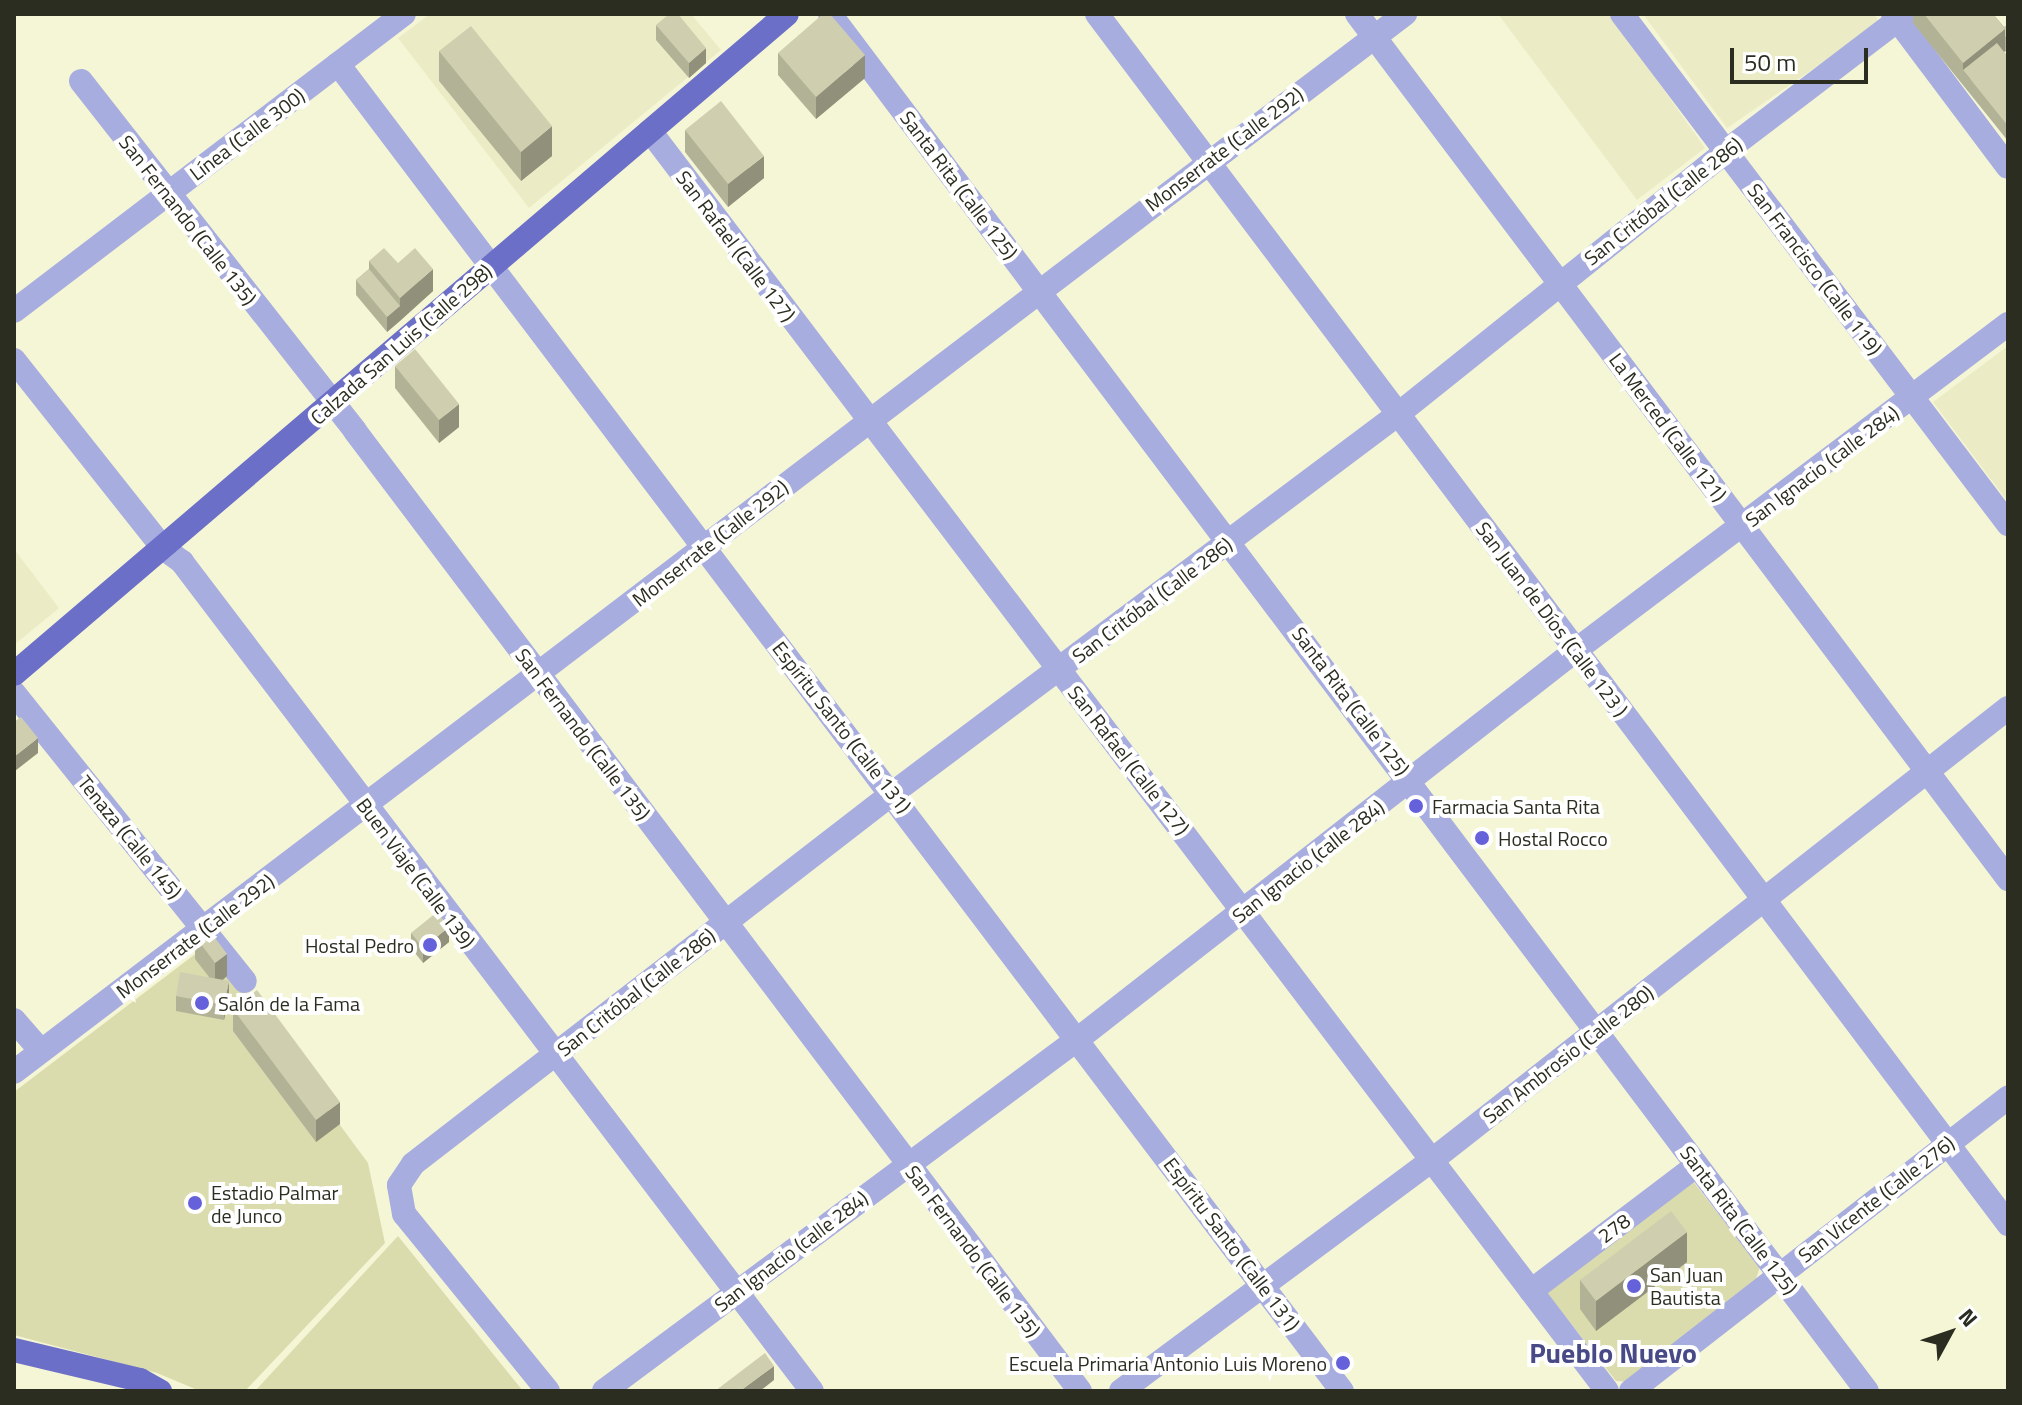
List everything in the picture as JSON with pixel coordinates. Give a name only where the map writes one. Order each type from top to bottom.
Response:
[{"type":"main road","name":"Calzada San Luis (Calle 298)","points":[[14,674],[787,14]]},
{"type":"main road","points":[[14,1350],[140,1380],[160,1391]]},
{"type":"street","name":"Línea (Calle 300)","points":[[14,311],[404,14]]},
{"type":"street","name":"Santa Rita (Calle 125)","points":[[830,14],[1036,290],[1411,781],[1867,1391]]},
{"type":"street","name":"San Juan de Díos (Calle 123 )","points":[[1097,14],[2008,1224]]},
{"type":"street","name":"La Merced (Calle 121)","points":[[1357,14],[2008,879]]},
{"type":"street","name":"Monserrate (Calle 292)","points":[[14,1072],[205,930],[1036,290],[1405,14]]},
{"type":"street","name":"San Francisco (Calle 119)","points":[[1622,14],[2008,524]]},
{"type":"street","name":"San Critóbal (Calle 286)","points":[[548,1391],[404,1214],[399,1185],[413,1164],[893,793],[1397,415],[1560,282],[1899,16]]},
{"type":"street","points":[[1899,16],[2008,167]]},
{"type":"street","name":"Espíritu Santo (Calle 131)","points":[[338,64],[893,793],[1342,1391]]},
{"type":"street","name":"San Fernando (Calle 135)","points":[[81,81],[332,403],[1080,1391]]},
{"type":"street","name":"San Rafael (Calle 127)","points":[[650,131],[867,421],[1245,910],[1607,1391]]},
{"type":"street","name":"San Ignacio (calle 284)","points":[[604,1391],[1078,1039],[1576,650],[2008,324]]},
{"type":"street","name":"Buen Viaje (Calle 139)","points":[[14,360],[163,548],[182,562],[812,1391]]},
{"type":"street","name":"Tenaza (Calle 145)","points":[[14,693],[245,981]]},
{"type":"street","name":"San Ambrosio (Calle 280)","points":[[1121,1391],[1431,1161],[1925,770],[2008,708]]},
{"type":"street","points":[[14,1020],[41,1051]]},
{"type":"street","name":"San Vicente (Calle 276)","points":[[1631,1391],[2008,1097]]},
{"type":"street","name":"278","points":[[1531,1291],[1697,1165]]},
{"type":"shaded area","points":[[430,14],[691,14],[721,50],[529,208],[398,38]]},
{"type":"shaded area","points":[[1498,14],[1610,14],[1705,148],[1637,200]]},
{"type":"shaded area","points":[[1643,14],[1874,14],[1880,23],[1727,128]]},
{"type":"shaded area","points":[[2008,346],[2008,502],[1933,402]]},
{"type":"shaded area","points":[[14,549],[59,608],[14,645]]},
{"type":"shaded area","name":"Estadio Palmar de Junco","points":[[207,945],[368,1163],[385,1243],[245,1391],[200,1391],[157,1373],[14,1335],[14,1092]]},
{"type":"shaded area","points":[[1692,1180],[1760,1267],[1754,1285],[1630,1382],[1616,1381],[1546,1292]]},
{"type":"shaded area","points":[[398,1236],[523,1391],[255,1391]]},
{"type":"building","points":[[669,14],[678,14],[706,48],[689,63],[656,25]]},
{"type":"building","points":[[823,14],[830,14],[865,55],[816,97],[778,53]]},
{"type":"building","points":[[1924,14],[1993,14],[2005,29],[1963,63]]},
{"type":"building","points":[[471,26],[552,126],[521,152],[439,51]]},
{"type":"building","points":[[1997,43],[2008,57],[2008,126],[1963,70]]},
{"type":"building","points":[[721,101],[764,156],[728,184],[685,130]]},
{"type":"building","points":[[384,248],[398,263],[415,248],[433,269],[400,298],[369,261]]},
{"type":"building","points":[[369,269],[400,306],[387,317],[356,280]]},
{"type":"building","points":[[415,349],[459,404],[439,420],[395,366]]},
{"type":"building","points":[[21,717],[38,738],[15,756],[14,722]]},
{"type":"building","points":[[437,912],[449,927],[423,948],[411,933]]},
{"type":"building","points":[[207,927],[227,954],[215,963],[195,936]]},
{"type":"building","points":[[180,972],[229,981],[224,1005],[176,996]]},
{"type":"building","points":[[257,990],[340,1102],[316,1120],[233,1009]]},
{"type":"building","points":[[1671,1211],[1687,1232],[1596,1301],[1580,1280]]},
{"type":"building","points":[[765,1353],[774,1366],[740,1391],[715,1391]]},
{"type":"place","name":"Farmacia Santa Rita","points":[[1416,806]]},
{"type":"place","name":"Hostal Rocco","points":[[1482,838]]},
{"type":"place","name":"Hostal Pedro","points":[[430,945]]},
{"type":"place","name":"Salón de la Fama","points":[[202,1003]]},
{"type":"place","name":"Estadio Palmar de Junco","points":[[195,1203]]},
{"type":"place","name":"San Juan Bautista","points":[[1634,1286]]},
{"type":"place","name":"Escuela Primaria Antonio Luis Moreno","points":[[1343,1363]]},
{"type":"district","name":"Pueblo Nuevo","points":[[1613,1353]]}]
